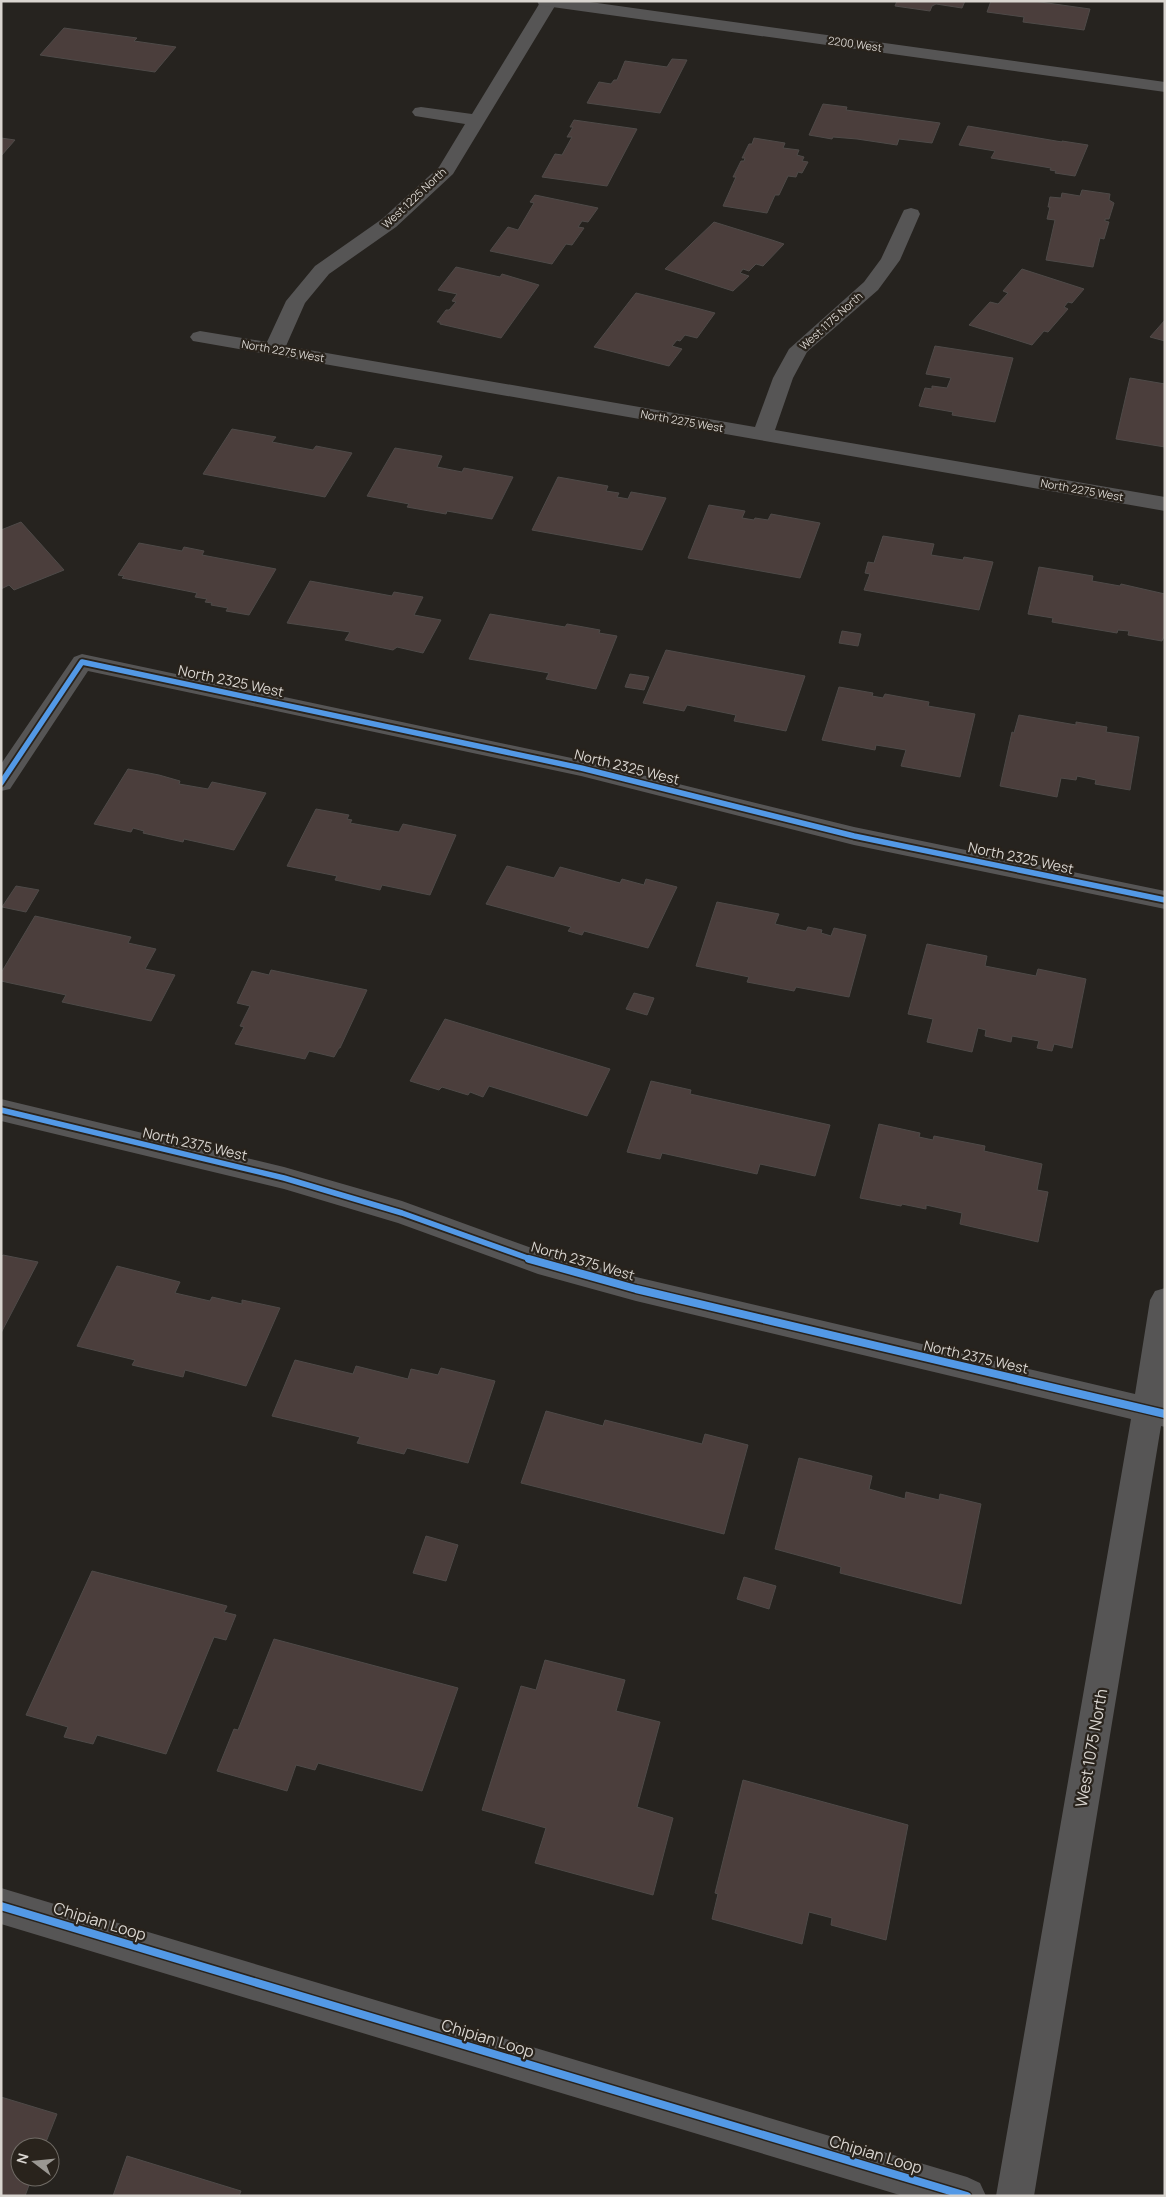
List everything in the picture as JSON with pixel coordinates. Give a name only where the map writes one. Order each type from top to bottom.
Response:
[{"type":"street","name":"2200 West","points":[[545,1],[1165,87]]},
{"type":"street","name":"West 1225 North","points":[[274,349],[296,301],[322,270],[389,223],[446,170],[550,2]]},
{"type":"street","points":[[420,112],[476,120]]},
{"type":"street","name":"West 1175 North","points":[[763,435],[783,378],[799,349],[870,286],[890,260],[911,214]]},
{"type":"street","name":"North 2275 West","points":[[200,337],[1165,504]]},
{"type":"street","name":"North 2325 West","points":[[1,783],[82,662],[581,768],[854,836],[1165,900]]},
{"type":"street","name":"North 2375 West","points":[[1,1110],[284,1178],[402,1213],[538,1262],[636,1289],[1156,1412]]},
{"type":"street","name":"West 1075 North","points":[[1015,2196],[1156,1412],[1165,1300]]},
{"type":"street","name":"Chipian Loop","points":[[1,1906],[967,2196]]},
{"type":"building","points":[[897,1],[965,1],[962,8],[936,4],[932,6],[930,11],[895,6]]},
{"type":"building","points":[[991,1],[1033,1],[1090,9],[1084,30],[1023,22],[1024,17],[987,12]]},
{"type":"building","points":[[64,28],[137,38],[134,41],[176,47],[155,72],[40,55]]},
{"type":"building","points":[[672,59],[687,60],[660,113],[587,103],[599,82],[611,84],[614,80],[617,80],[625,61],[667,67]]},
{"type":"building","points":[[823,104],[847,107],[846,110],[940,123],[932,143],[899,139],[897,145],[809,135]]},
{"type":"building","points":[[574,120],[637,129],[607,186],[542,177],[555,154],[562,155],[572,137],[567,137],[573,127],[570,127]]},
{"type":"building","points":[[968,126],[1088,145],[1075,176],[1055,173],[1056,171],[1050,170],[1051,168],[991,158],[995,151],[959,145]]},
{"type":"building","points":[[1,138],[15,140],[1,156]]},
{"type":"building","points":[[754,138],[785,143],[783,148],[799,150],[797,155],[804,157],[802,161],[808,162],[802,173],[798,172],[796,177],[788,176],[779,195],[775,195],[767,213],[723,206],[736,177],[733,177],[741,161],[744,161],[745,158],[742,158]]},
{"type":"building","points":[[1082,190],[1110,194],[1109,200],[1114,203],[1109,219],[1105,219],[1105,221],[1109,222],[1104,239],[1100,238],[1093,267],[1046,260],[1055,220],[1047,219],[1050,197],[1061,198],[1062,193],[1080,196]]},
{"type":"building","points":[[535,195],[598,208],[588,222],[582,221],[578,227],[584,228],[572,245],[566,244],[552,264],[490,251],[508,227],[518,230],[534,203],[530,202]]},
{"type":"building","points":[[714,222],[784,244],[763,266],[756,264],[749,271],[743,269],[740,273],[749,276],[733,291],[665,269]]},
{"type":"building","points":[[456,267],[500,277],[502,274],[539,285],[501,338],[437,322],[446,310],[449,310],[456,302],[452,301],[457,294],[438,290]]},
{"type":"building","points":[[1022,269],[1084,289],[1072,303],[1068,302],[1064,307],[1068,309],[1048,332],[1044,331],[1032,345],[969,325],[990,302],[998,304],[1008,293],[1003,291]]},
{"type":"building","points":[[636,293],[715,313],[697,338],[685,335],[680,341],[677,340],[672,346],[682,349],[669,366],[594,347]]},
{"type":"building","points":[[1165,320],[1165,341],[1150,337]]},
{"type":"building","points":[[935,346],[1013,358],[995,422],[952,415],[953,412],[919,406],[925,388],[932,389],[932,386],[947,388],[951,378],[926,374]]},
{"type":"building","points":[[1130,378],[1165,384],[1165,447],[1116,439]]},
{"type":"building","points":[[232,429],[276,437],[272,442],[313,450],[316,446],[352,453],[325,497],[203,474]]},
{"type":"building","points":[[395,448],[442,456],[437,467],[462,472],[464,468],[513,477],[492,519],[447,511],[446,514],[407,507],[409,504],[367,496]]},
{"type":"building","points":[[558,477],[608,486],[606,491],[619,493],[617,497],[628,499],[631,492],[666,498],[642,550],[532,530]]},
{"type":"building","points":[[709,505],[745,511],[742,518],[754,520],[755,518],[768,520],[771,514],[820,523],[800,578],[688,558]]},
{"type":"building","points":[[21,522],[64,570],[14,590],[9,585],[1,589],[1,530]]},
{"type":"building","points":[[883,536],[934,544],[931,555],[963,560],[964,557],[993,562],[979,610],[864,590],[870,574],[865,573],[868,562],[874,563]]},
{"type":"building","points":[[139,543],[182,551],[184,547],[204,551],[202,555],[276,569],[249,615],[226,611],[228,608],[211,605],[212,603],[205,602],[207,599],[195,597],[197,593],[122,578],[124,576],[118,575]]},
{"type":"building","points":[[1039,567],[1093,576],[1092,581],[1120,586],[1121,584],[1165,594],[1165,638],[1162,641],[1128,635],[1129,631],[1118,630],[1117,633],[1052,622],[1053,618],[1028,614]]},
{"type":"building","points":[[310,581],[392,596],[394,592],[423,597],[414,615],[441,620],[423,653],[397,647],[393,650],[345,640],[350,632],[287,623]]},
{"type":"building","points":[[490,614],[565,627],[567,624],[600,630],[599,633],[617,636],[596,689],[546,679],[549,673],[469,659]]},
{"type":"building","points":[[842,631],[861,634],[858,646],[839,643]]},
{"type":"building","points":[[666,650],[805,676],[786,731],[734,721],[736,715],[687,705],[684,711],[643,703]]},
{"type":"building","points":[[630,674],[649,677],[644,690],[625,687]]},
{"type":"building","points":[[839,687],[873,693],[872,696],[883,698],[885,694],[929,702],[928,706],[975,714],[960,777],[901,766],[906,750],[876,745],[875,750],[822,740]]},
{"type":"building","points":[[1019,715],[1076,725],[1076,722],[1107,727],[1106,732],[1139,737],[1130,790],[1095,784],[1096,780],[1077,776],[1076,780],[1061,778],[1057,797],[1000,786],[1012,732],[1014,733]]},
{"type":"building","points":[[128,769],[180,781],[179,784],[208,789],[212,782],[266,793],[234,850],[184,839],[183,842],[143,833],[144,831],[133,828],[131,832],[94,824]]},
{"type":"building","points":[[316,809],[349,815],[347,819],[352,820],[350,823],[399,832],[403,824],[456,835],[430,895],[382,885],[380,890],[335,880],[337,876],[287,866]]},
{"type":"building","points":[[507,866],[554,878],[560,867],[620,883],[622,879],[644,885],[646,879],[677,887],[648,948],[584,931],[582,935],[568,931],[571,927],[486,904]]},
{"type":"building","points":[[16,886],[39,890],[26,912],[2,907]]},
{"type":"building","points":[[717,902],[779,914],[775,924],[806,931],[808,927],[822,930],[821,933],[831,936],[834,928],[866,935],[849,997],[796,987],[794,991],[747,982],[749,977],[696,966]]},
{"type":"building","points":[[35,916],[131,937],[128,943],[156,949],[145,969],[175,975],[151,1021],[62,1002],[66,995],[1,981],[1,973]]},
{"type":"building","points":[[927,944],[987,956],[985,966],[1036,976],[1038,969],[1086,979],[1072,1048],[1054,1044],[1052,1051],[1037,1048],[1039,1041],[1012,1036],[1011,1042],[985,1036],[986,1030],[978,1028],[972,1052],[927,1042],[933,1019],[908,1014]]},
{"type":"building","points":[[271,970],[367,990],[334,1057],[309,1051],[305,1059],[235,1044],[244,1027],[240,1026],[250,1006],[237,1003],[252,971],[269,975]]},
{"type":"building","points":[[634,993],[654,998],[647,1015],[626,1009]]},
{"type":"building","points":[[445,1019],[610,1069],[587,1116],[489,1086],[483,1097],[470,1092],[468,1095],[442,1087],[439,1090],[410,1081]]},
{"type":"building","points":[[651,1081],[691,1090],[690,1094],[830,1125],[815,1176],[760,1164],[757,1174],[662,1153],[660,1159],[627,1152]]},
{"type":"building","points":[[879,1124],[920,1133],[919,1137],[933,1140],[934,1136],[985,1146],[984,1151],[1042,1164],[1037,1190],[1048,1192],[1038,1242],[960,1224],[962,1213],[926,1205],[926,1209],[860,1198]]},
{"type":"building","points":[[3,1255],[38,1262],[1,1333],[1,1257]]},
{"type":"building","points":[[117,1266],[180,1282],[175,1293],[210,1301],[212,1297],[242,1304],[242,1300],[280,1308],[246,1386],[185,1370],[183,1377],[132,1365],[135,1360],[77,1346]]},
{"type":"building","points":[[295,1360],[353,1374],[356,1366],[408,1379],[411,1369],[438,1375],[441,1368],[495,1381],[468,1463],[407,1448],[404,1454],[357,1443],[360,1437],[272,1416]]},
{"type":"building","points":[[546,1411],[603,1426],[605,1420],[702,1444],[705,1434],[748,1445],[724,1534],[521,1483]]},
{"type":"building","points":[[799,1458],[872,1476],[869,1489],[905,1499],[906,1492],[939,1500],[940,1494],[981,1504],[961,1604],[840,1573],[841,1567],[775,1549]]},
{"type":"building","points":[[426,1536],[458,1545],[446,1581],[413,1573]]},
{"type":"building","points":[[92,1571],[227,1606],[224,1612],[236,1615],[226,1640],[214,1637],[166,1754],[97,1735],[93,1744],[64,1737],[68,1727],[26,1715]]},
{"type":"building","points":[[744,1577],[776,1586],[769,1609],[737,1599]]},
{"type":"building","points":[[274,1639],[458,1688],[422,1791],[318,1763],[315,1770],[296,1765],[287,1791],[217,1771],[234,1729],[238,1730]]},
{"type":"building","points":[[545,1660],[625,1680],[616,1711],[660,1722],[637,1807],[673,1818],[653,1895],[535,1863],[546,1828],[482,1810],[521,1686],[536,1690]]},
{"type":"building","points":[[743,1780],[908,1825],[886,1940],[831,1925],[832,1918],[809,1912],[802,1944],[712,1919],[718,1894],[715,1893]]},
{"type":"building","points":[[1,2097],[57,2114],[48,2137],[10,2137],[10,2187],[28,2187],[25,2196],[1,2196]]},
{"type":"building","points":[[127,2156],[241,2191],[239,2196],[113,2196]]},
{"type":"cycle path","points":[[1,783],[82,662],[581,768],[854,836],[1165,900]]},
{"type":"cycle path","points":[[1,1110],[284,1178],[402,1213],[538,1262],[636,1289],[1165,1414]]},
{"type":"cycle path","points":[[1,1906],[967,2196]]}]
